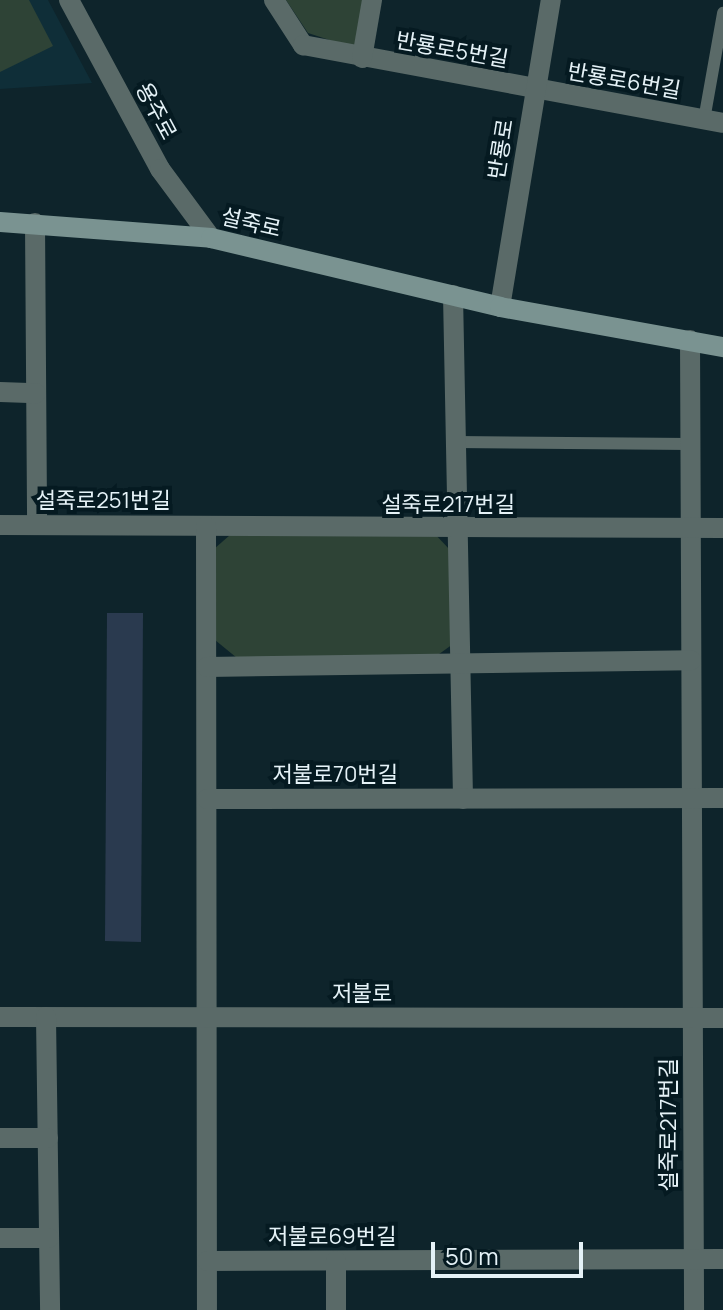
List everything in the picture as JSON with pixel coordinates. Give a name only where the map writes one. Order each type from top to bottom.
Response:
[{"type":"main road","name":"설죽로","points":[[0,222],[211,238],[500,307],[723,347]]},
{"type":"street","name":"용주로","points":[[69,0],[160,169],[211,238]]},
{"type":"street","name":"반룡로5번길","points":[[274,0],[303,45],[535,90]]},
{"type":"street","name":"반룡로5번길","points":[[362,58],[372,0]]},
{"type":"street","name":"반룡로","points":[[500,307],[551,0]]},
{"type":"street","name":"반룡로6번길","points":[[535,90],[713,122]]},
{"type":"street","points":[[35,223],[37,525]]},
{"type":"street","points":[[453,295],[463,799],[723,798]]},
{"type":"street","name":"설죽로217번길","points":[[690,340],[694,1310]]},
{"type":"street","points":[[0,392],[36,393]]},
{"type":"street","name":"설죽로251번길","points":[[0,525],[206,526]]},
{"type":"street","points":[[206,526],[207,1310]]},
{"type":"street","name":"설죽로217번길","points":[[206,526],[723,528]]},
{"type":"street","points":[[207,667],[691,660]]},
{"type":"street","name":"저불로70번길","points":[[207,799],[463,799]]},
{"type":"street","name":"저불로","points":[[0,1017],[723,1018]]},
{"type":"street","points":[[46,1017],[50,1310]]},
{"type":"street","points":[[0,1138],[48,1138]]},
{"type":"street","points":[[0,1238],[49,1238]]},
{"type":"street","points":[[694,1259],[723,1259]]},
{"type":"street","name":"저불로69번길","points":[[207,1261],[694,1259]]},
{"type":"street","points":[[336,1261],[336,1310]]},
{"type":"lane","name":"반룡로6번길","points":[[713,122],[723,13]]},
{"type":"lane","points":[[456,442],[690,444]]},
{"type":"shaded area","points":[[0,0],[48,0],[92,83],[0,89]]},
{"type":"green space","points":[[0,0],[29,0],[53,46],[0,72]]},
{"type":"green space","points":[[286,0],[366,0],[357,49],[308,33]]},
{"type":"green space","points":[[434,533],[450,550],[453,644],[435,657],[237,658],[215,640],[214,549],[230,535]]},
{"type":"building","points":[[107,613],[143,613],[141,942],[105,941]]}]
